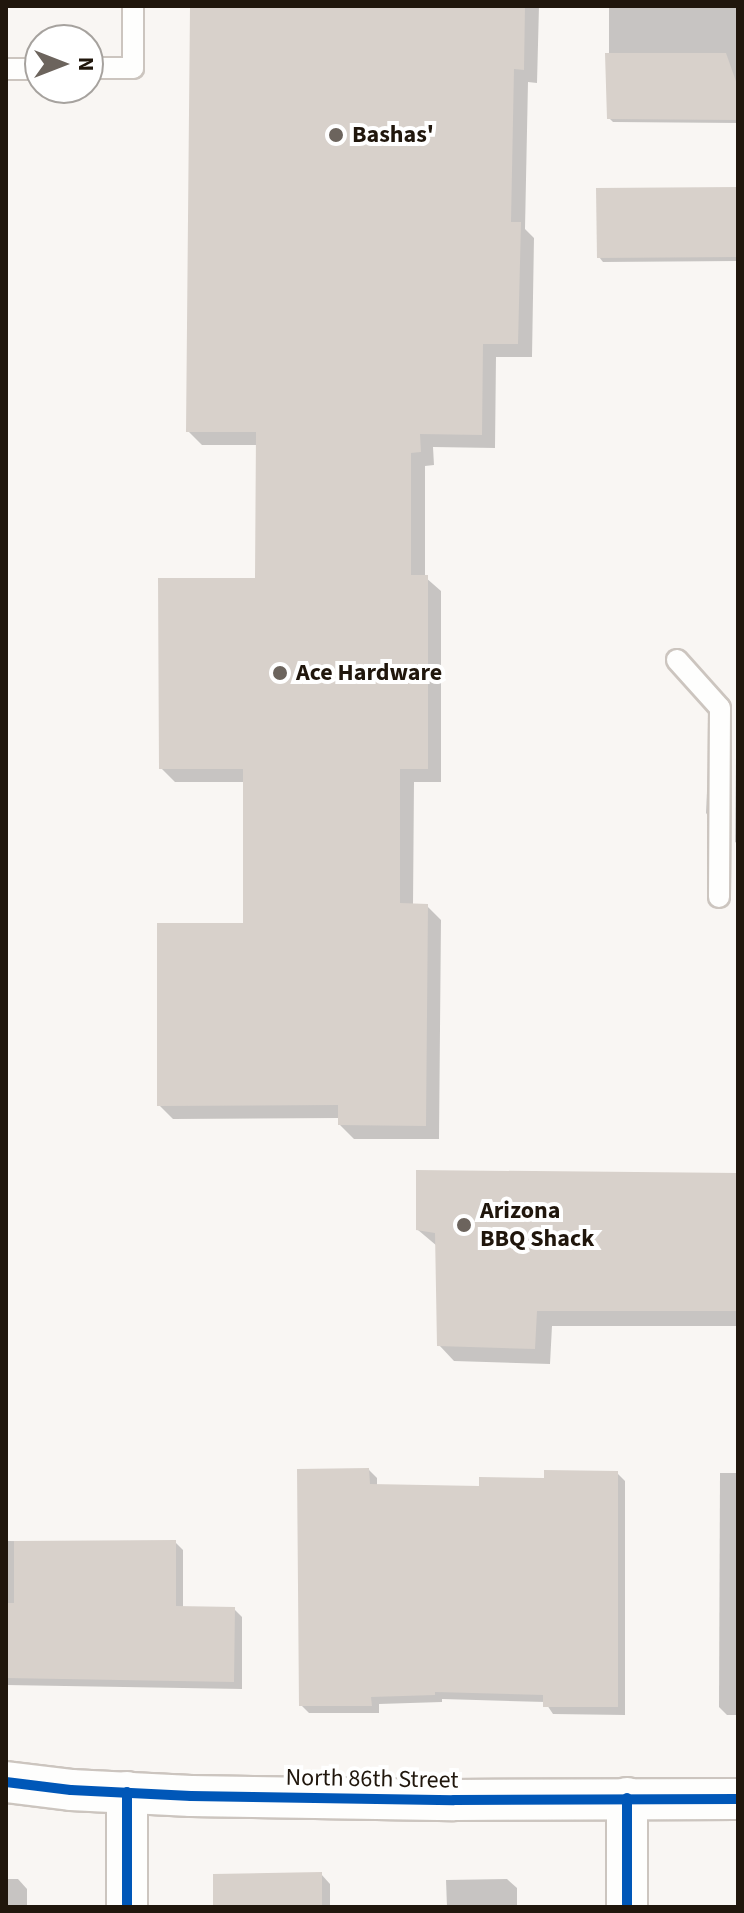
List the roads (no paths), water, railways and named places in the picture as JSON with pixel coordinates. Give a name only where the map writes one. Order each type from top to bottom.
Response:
[{"type":"street","name":"North 86th Street","points":[[6,1782],[127,1792],[454,1800],[738,1799]]},
{"type":"street","points":[[127,1792],[127,1907]]},
{"type":"street","points":[[627,1798],[627,1907]]},
{"type":"lane","points":[[104,68],[133,68],[133,6]]},
{"type":"lane","points":[[677,660],[720,708],[719,897]]},
{"type":"place","name":"Bashas'","points":[[336,135]]},
{"type":"place","name":"Ace Hardware","points":[[280,673]]},
{"type":"place","name":"Arizona BBQ Shack","points":[[464,1225]]}]
